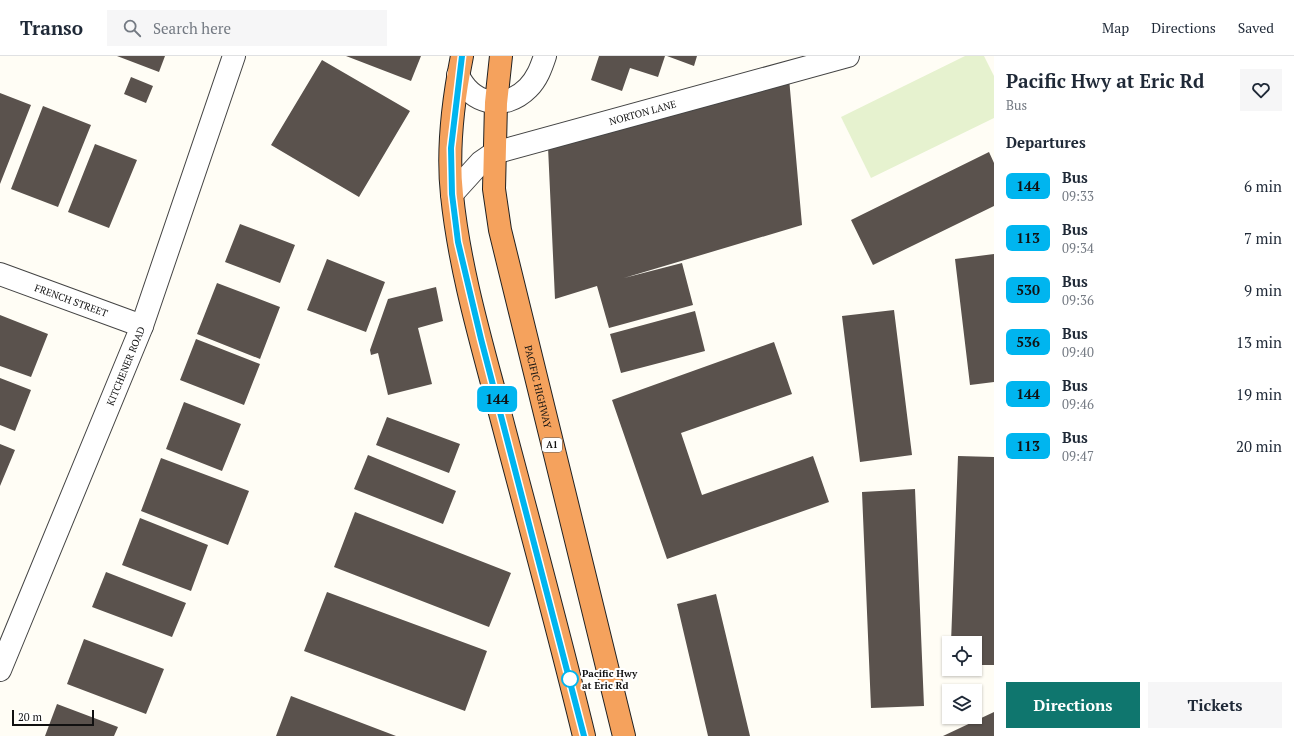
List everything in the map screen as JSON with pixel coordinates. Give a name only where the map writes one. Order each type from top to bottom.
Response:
[{"type":"highway","name":"PACIFIC HIGHWAY","points":[[501,56],[496,103],[494,153],[494,189],[500,230],[624,736]]},
{"type":"highway","points":[[460,65],[451,135],[452,194],[458,242],[477,324],[584,736]]},
{"type":"street","name":"KITCHENER ROAD","points":[[0,670],[142,326],[234,56]]},
{"type":"street","points":[[460,65],[462,83],[472,95],[485,102],[496,103],[511,100],[527,89],[540,71],[545,56]]},
{"type":"street","name":"NORTON LANE","points":[[452,194],[481,162],[494,153],[848,56]]},
{"type":"street","name":"FRENCH STREET","points":[[0,274],[142,326]]},
{"type":"green space","points":[[965,56],[984,56],[994,76],[994,118],[871,178],[841,117]]},
{"type":"building","points":[[117,56],[165,56],[159,72]]},
{"type":"building","points":[[346,56],[421,56],[411,81]]},
{"type":"building","points":[[599,56],[665,56],[658,77],[630,68],[622,91],[591,80]]},
{"type":"building","points":[[667,56],[697,56],[694,66]]},
{"type":"building","points":[[322,60],[410,111],[359,197],[271,145]]},
{"type":"building","points":[[131,77],[153,86],[146,103],[124,94]]},
{"type":"building","points":[[789,78],[802,225],[624,278],[682,263],[693,305],[609,328],[597,286],[555,299],[548,147]]},
{"type":"building","points":[[0,93],[31,105],[0,184]]},
{"type":"building","points":[[43,106],[91,125],[58,207],[11,189]]},
{"type":"building","points":[[95,144],[137,160],[109,228],[68,212]]},
{"type":"building","points":[[989,152],[994,163],[994,206],[873,265],[851,220]]},
{"type":"building","points":[[240,224],[295,245],[280,283],[225,262]]},
{"type":"building","points":[[994,254],[994,382],[970,385],[955,259]]},
{"type":"building","points":[[327,259],[385,282],[366,332],[307,310]]},
{"type":"building","points":[[217,283],[280,307],[260,359],[197,334]]},
{"type":"building","points":[[436,287],[443,321],[418,328],[432,384],[388,395],[378,353],[371,355],[370,350],[388,299]]},
{"type":"building","points":[[894,310],[912,455],[860,462],[842,316]]},
{"type":"building","points":[[695,311],[705,351],[621,373],[610,334]]},
{"type":"building","points":[[0,315],[48,334],[31,377],[0,366]]},
{"type":"building","points":[[196,339],[260,364],[244,405],[180,380]]},
{"type":"building","points":[[774,342],[792,394],[681,433],[702,495],[813,456],[829,502],[667,559],[612,400]]},
{"type":"building","points":[[0,378],[31,390],[15,431],[0,425]]},
{"type":"building","points":[[184,402],[241,424],[222,471],[166,449]]},
{"type":"building","points":[[387,417],[460,444],[449,473],[376,445]]},
{"type":"building","points":[[0,444],[15,450],[0,486]]},
{"type":"building","points":[[368,455],[456,491],[443,524],[354,489]]},
{"type":"building","points":[[958,456],[994,457],[994,665],[982,665],[982,636],[951,636]]},
{"type":"building","points":[[161,458],[249,491],[228,545],[141,511]]},
{"type":"building","points":[[915,489],[924,706],[871,708],[862,492]]},
{"type":"building","points":[[355,512],[511,573],[489,627],[334,567]]},
{"type":"building","points":[[140,518],[208,545],[191,591],[122,565]]},
{"type":"building","points":[[106,572],[186,603],[172,637],[92,607]]},
{"type":"building","points":[[327,592],[487,651],[465,711],[304,651]]},
{"type":"building","points":[[716,594],[750,736],[708,736],[677,604]]},
{"type":"building","points":[[84,639],[164,669],[146,714],[67,684]]},
{"type":"building","points":[[291,696],[396,736],[276,736]]},
{"type":"building","points":[[57,704],[118,727],[114,736],[45,736]]},
{"type":"building","points":[[994,712],[994,736],[943,736],[968,724],[982,724],[982,718]]},
{"type":"bus line","name":"144","points":[[462,56],[458,75],[451,135],[452,194],[458,242],[481,339],[584,736]]},
{"type":"place","name":"Pacific Hwy at Eric Rd","points":[[570,679]]}]
